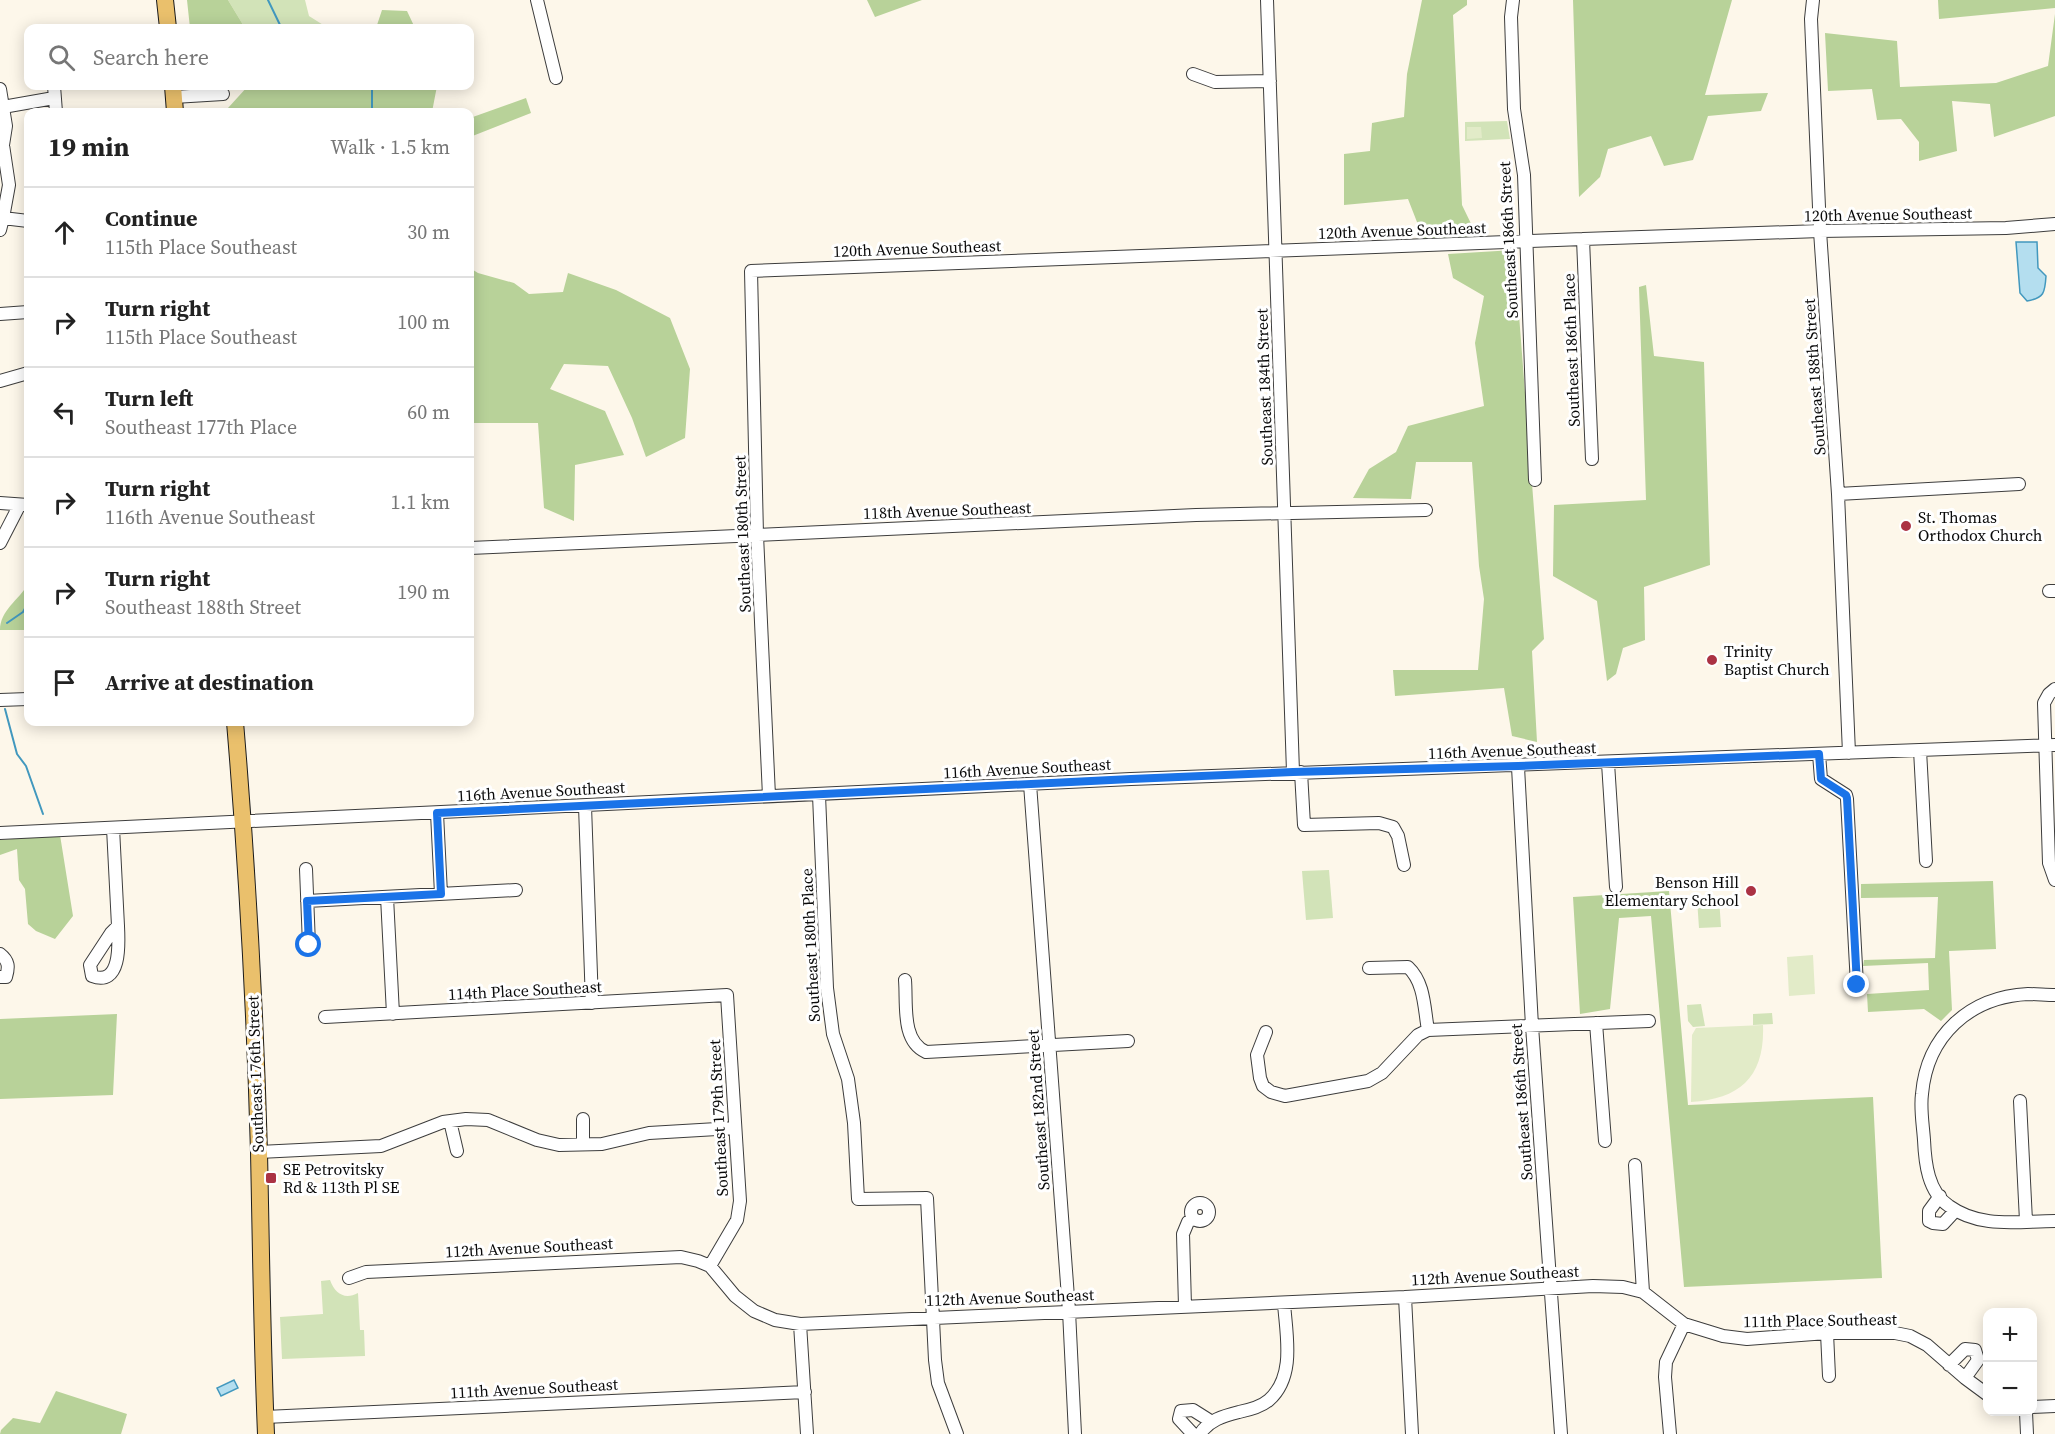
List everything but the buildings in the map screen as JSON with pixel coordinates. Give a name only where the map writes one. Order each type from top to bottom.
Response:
[{"type":"main road","points":[[165,0],[168,24]]},
{"type":"main road","name":"Southeast 176th Street","points":[[235,726],[244,822],[259,1152],[265,1426]]},
{"type":"street","points":[[537,0],[556,78]]},
{"type":"street","name":"Southeast 184th Street","points":[[1267,0],[1285,513],[1297,772],[1304,825],[1379,823],[1393,826],[1398,836],[1404,865]]},
{"type":"street","name":"Southeast 186th Street","points":[[1512,0],[1514,109],[1524,176],[1535,480]]},
{"type":"street","name":"Southeast 188th Street","points":[[1813,0],[1811,19],[1820,231],[1838,494],[1849,753]]},
{"type":"street","points":[[1193,74],[1215,82],[1270,81]]},
{"type":"street","points":[[0,89],[6,126],[3,145],[9,185],[2,224],[24,221]]},
{"type":"street","points":[[3,107],[54,92],[56,108]]},
{"type":"street","points":[[174,98],[223,94]]},
{"type":"street","name":"120th Avenue Southeast","points":[[751,271],[1583,239],[1820,231],[2006,228],[2055,224]]},
{"type":"street","name":"Southeast 186th Place","points":[[1583,239],[1592,459]]},
{"type":"street","name":"Southeast 180th Street","points":[[751,271],[757,535],[769,796]]},
{"type":"street","points":[[0,314],[24,312]]},
{"type":"street","points":[[4,380],[24,374]]},
{"type":"street","points":[[1838,494],[2019,484]]},
{"type":"street","points":[[0,503],[24,506],[0,543]]},
{"type":"street","name":"118th Avenue Southeast","points":[[474,548],[1196,515],[1426,510]]},
{"type":"street","points":[[2055,689],[2044,703],[2050,746],[2049,863],[2055,880]]},
{"type":"street","points":[[0,700],[24,699]]},
{"type":"street","name":"116th Avenue Southeast","points":[[0,833],[1297,772],[2050,746]]},
{"type":"street","points":[[1920,750],[1926,861]]},
{"type":"street","points":[[1819,754],[1821,779],[1846,795],[1847,798],[1857,985]]},
{"type":"street","points":[[1608,763],[1616,887]]},
{"type":"street","name":"Southeast 186th Street","points":[[1518,766],[1532,1026],[1561,1434]]},
{"type":"street","name":"Southeast 182nd Street","points":[[1030,784],[1069,1311],[1075,1434]]},
{"type":"street","name":"Southeast 180th Place","points":[[819,795],[827,988],[832,1035],[848,1079],[853,1112],[858,1199],[927,1198],[933,1317]]},
{"type":"street","points":[[585,806],[592,1003]]},
{"type":"street","points":[[437,813],[441,894]]},
{"type":"street","points":[[113,828],[118,926]]},
{"type":"street","points":[[306,869],[309,945]]},
{"type":"street","points":[[307,901],[516,890]]},
{"type":"street","points":[[387,897],[393,1014]]},
{"type":"street","points":[[0,954],[6,958],[9,968],[6,977],[0,977]]},
{"type":"street","points":[[1369,968],[1408,967],[1416,974],[1420,984],[1428,1030]]},
{"type":"street","points":[[905,980],[909,1036],[919,1049],[926,1052],[1128,1041]]},
{"type":"street","points":[[2055,995],[2027,994],[2002,998],[1982,1005],[1960,1018],[1941,1037],[1930,1057],[1922,1095],[1925,1163],[1933,1186],[1947,1204],[1988,1222],[2055,1221]]},
{"type":"street","name":"114th Place Southeast","points":[[325,1017],[727,996]]},
{"type":"street","name":"Southeast 179th Street","points":[[710,1266],[737,1220],[740,1201],[727,996]]},
{"type":"street","points":[[1266,1032],[1257,1055],[1260,1078],[1263,1086],[1271,1092],[1285,1096],[1368,1081],[1382,1073],[1418,1035],[1428,1030],[1649,1022]]},
{"type":"street","points":[[1596,1023],[1605,1141]]},
{"type":"street","points":[[2020,1101],[2026,1221]]},
{"type":"street","points":[[259,1152],[381,1146],[421,1129],[466,1119],[488,1120],[537,1140],[559,1144],[603,1144],[650,1133],[734,1128]]},
{"type":"street","points":[[583,1119],[583,1144]]},
{"type":"street","points":[[450,1121],[457,1151]]},
{"type":"street","points":[[1635,1165],[1642,1292]]},
{"type":"street","points":[[1185,1306],[1183,1234],[1188,1222],[1193,1218]]},
{"type":"street","name":"112th Avenue Southeast","points":[[349,1278],[366,1272],[681,1257],[710,1266],[735,1296],[754,1311],[775,1320],[800,1323],[1405,1298],[1593,1286],[1623,1287],[1642,1292],[1684,1324]]},
{"type":"street","points":[[1405,1298],[1412,1434]]},
{"type":"street","points":[[1200,1434],[1206,1425],[1222,1417],[1256,1408],[1269,1400],[1278,1388],[1286,1370],[1288,1353],[1284,1303]]},
{"type":"street","points":[[933,1317],[938,1383],[957,1434]]},
{"type":"street","points":[[800,1323],[807,1434]]},
{"type":"street","points":[[1670,1434],[1665,1377],[1666,1362],[1684,1324]]},
{"type":"street","name":"111th Place Southeast","points":[[1684,1324],[1723,1336],[1747,1339],[1827,1333],[1895,1333],[1910,1336],[1927,1345],[1983,1391]]},
{"type":"street","points":[[1827,1333],[1829,1376]]},
{"type":"street","points":[[1949,1365],[1965,1348],[1975,1350],[1978,1360],[1965,1378]]},
{"type":"street","name":"111th Avenue Southeast","points":[[265,1426],[805,1392]]},
{"type":"street","points":[[2037,1407],[2055,1406]]},
{"type":"street","points":[[1193,1434],[1179,1419],[1181,1411],[1193,1410],[1212,1422]]},
{"type":"street","points":[[2026,1416],[2027,1434]]},
{"type":"green space","points":[[187,0],[228,0],[243,24],[190,24]]},
{"type":"green space","points":[[228,0],[305,0],[309,16],[322,24],[243,24]]},
{"type":"green space","points":[[867,0],[922,0],[875,17]]},
{"type":"green space","points":[[1422,0],[1467,0],[1467,5],[1453,15],[1462,205],[1477,236],[1424,240],[1408,199],[1344,205],[1344,154],[1370,151],[1372,123],[1404,117],[1407,74]]},
{"type":"green space","points":[[1573,0],[1732,0],[1705,95],[1768,93],[1761,111],[1708,116],[1693,160],[1664,166],[1651,136],[1608,149],[1600,177],[1579,197]]},
{"type":"green space","points":[[1938,0],[2055,0],[2055,8],[1939,19]]},
{"type":"green space","points":[[382,10],[407,11],[413,24],[377,24]]},
{"type":"green space","points":[[2055,14],[2055,116],[1994,137],[1990,104],[1952,101],[1957,151],[1919,161],[1919,142],[1901,119],[1877,120],[1872,89],[1828,91],[1825,33],[1897,41],[1900,87],[1996,83],[2048,66]]},
{"type":"green space","points":[[244,90],[436,90],[433,108],[228,108]]},
{"type":"green space","points":[[526,98],[531,113],[474,135],[474,117]]},
{"type":"green space","points":[[1507,121],[1510,139],[1465,141],[1465,122]]},
{"type":"green space","points":[[1467,127],[1481,127],[1482,138],[1467,139]]},
{"type":"green space","points":[[1514,250],[1544,639],[1532,651],[1537,742],[1512,736],[1504,688],[1395,696],[1393,670],[1478,670],[1484,599],[1479,566],[1472,462],[1416,462],[1411,499],[1353,498],[1369,469],[1396,452],[1408,426],[1484,406],[1475,343],[1484,296],[1453,278],[1448,254]]},
{"type":"green space","points":[[474,270],[514,283],[529,294],[563,292],[568,273],[616,290],[670,318],[690,369],[685,438],[646,457],[632,418],[608,366],[564,364],[550,389],[605,411],[624,455],[575,465],[574,521],[544,508],[538,423],[474,423]]},
{"type":"green space","points":[[1646,285],[1654,356],[1704,362],[1710,565],[1644,587],[1645,640],[1623,648],[1616,674],[1607,681],[1597,601],[1553,576],[1554,505],[1646,500],[1639,287]]},
{"type":"green space","points":[[24,590],[24,630],[0,630],[6,611]]},
{"type":"green space","points":[[60,835],[73,916],[55,939],[36,931],[28,924],[25,889],[19,880],[17,849],[0,855],[0,840]]},
{"type":"green space","points":[[1329,870],[1333,918],[1306,920],[1302,871]]},
{"type":"green space","points":[[1993,881],[1996,949],[1949,951],[1952,1010],[1941,1021],[1924,1009],[1868,1012],[1867,994],[1929,990],[1928,963],[1863,966],[1864,960],[1935,958],[1938,897],[1861,898],[1861,884]]},
{"type":"green space","points":[[1669,891],[1688,1105],[1873,1097],[1882,1278],[1684,1287],[1651,916],[1619,918],[1610,1009],[1580,1014],[1573,897]]},
{"type":"green space","points":[[1719,898],[1721,927],[1699,928],[1697,899]]},
{"type":"green space","points":[[1813,955],[1815,994],[1789,996],[1787,957]]},
{"type":"green space","points":[[1701,1004],[1705,1026],[1693,1027],[1688,1021],[1687,1005]]},
{"type":"green space","points":[[1772,1013],[1773,1024],[1753,1025],[1753,1014]]},
{"type":"green space","points":[[117,1014],[113,1095],[0,1099],[0,1019]]},
{"type":"green space","points":[[1763,1025],[1760,1058],[1746,1082],[1724,1096],[1691,1102],[1692,1035],[1696,1028]]},
{"type":"green space","points":[[330,1280],[335,1289],[345,1296],[358,1293],[360,1330],[364,1330],[365,1356],[282,1359],[280,1317],[323,1314],[321,1281]]},
{"type":"green space","points":[[56,1391],[127,1414],[121,1434],[0,1434],[13,1418],[40,1423]]},
{"type":"water","points":[[2016,242],[2037,242],[2038,268],[2046,276],[2046,282],[2042,294],[2033,300],[2027,301],[2020,293]]},
{"type":"water","points":[[234,1380],[238,1388],[221,1396],[217,1388]]},
{"type":"waterway","points":[[268,0],[280,24]]},
{"type":"waterway","points":[[372,90],[372,108]]},
{"type":"waterway","points":[[7,623],[24,610]]},
{"type":"waterway","points":[[5,709],[17,754],[26,766],[43,814]]},
{"type":"place","name":"St. Thomas Orthodox Church","points":[[1906,526]]},
{"type":"place","name":"Trinity Baptist Church","points":[[1712,660]]},
{"type":"place","name":"Benson Hill Elementary School","points":[[1751,891]]},
{"type":"place","name":"SE Petrovitsky Rd & 113th Pl SE","points":[[271,1178]]},
{"type":"route","points":[[309,945],[307,901],[441,894],[437,813],[1293,772],[1819,754],[1821,779],[1846,795],[1847,798],[1857,985]]}]
